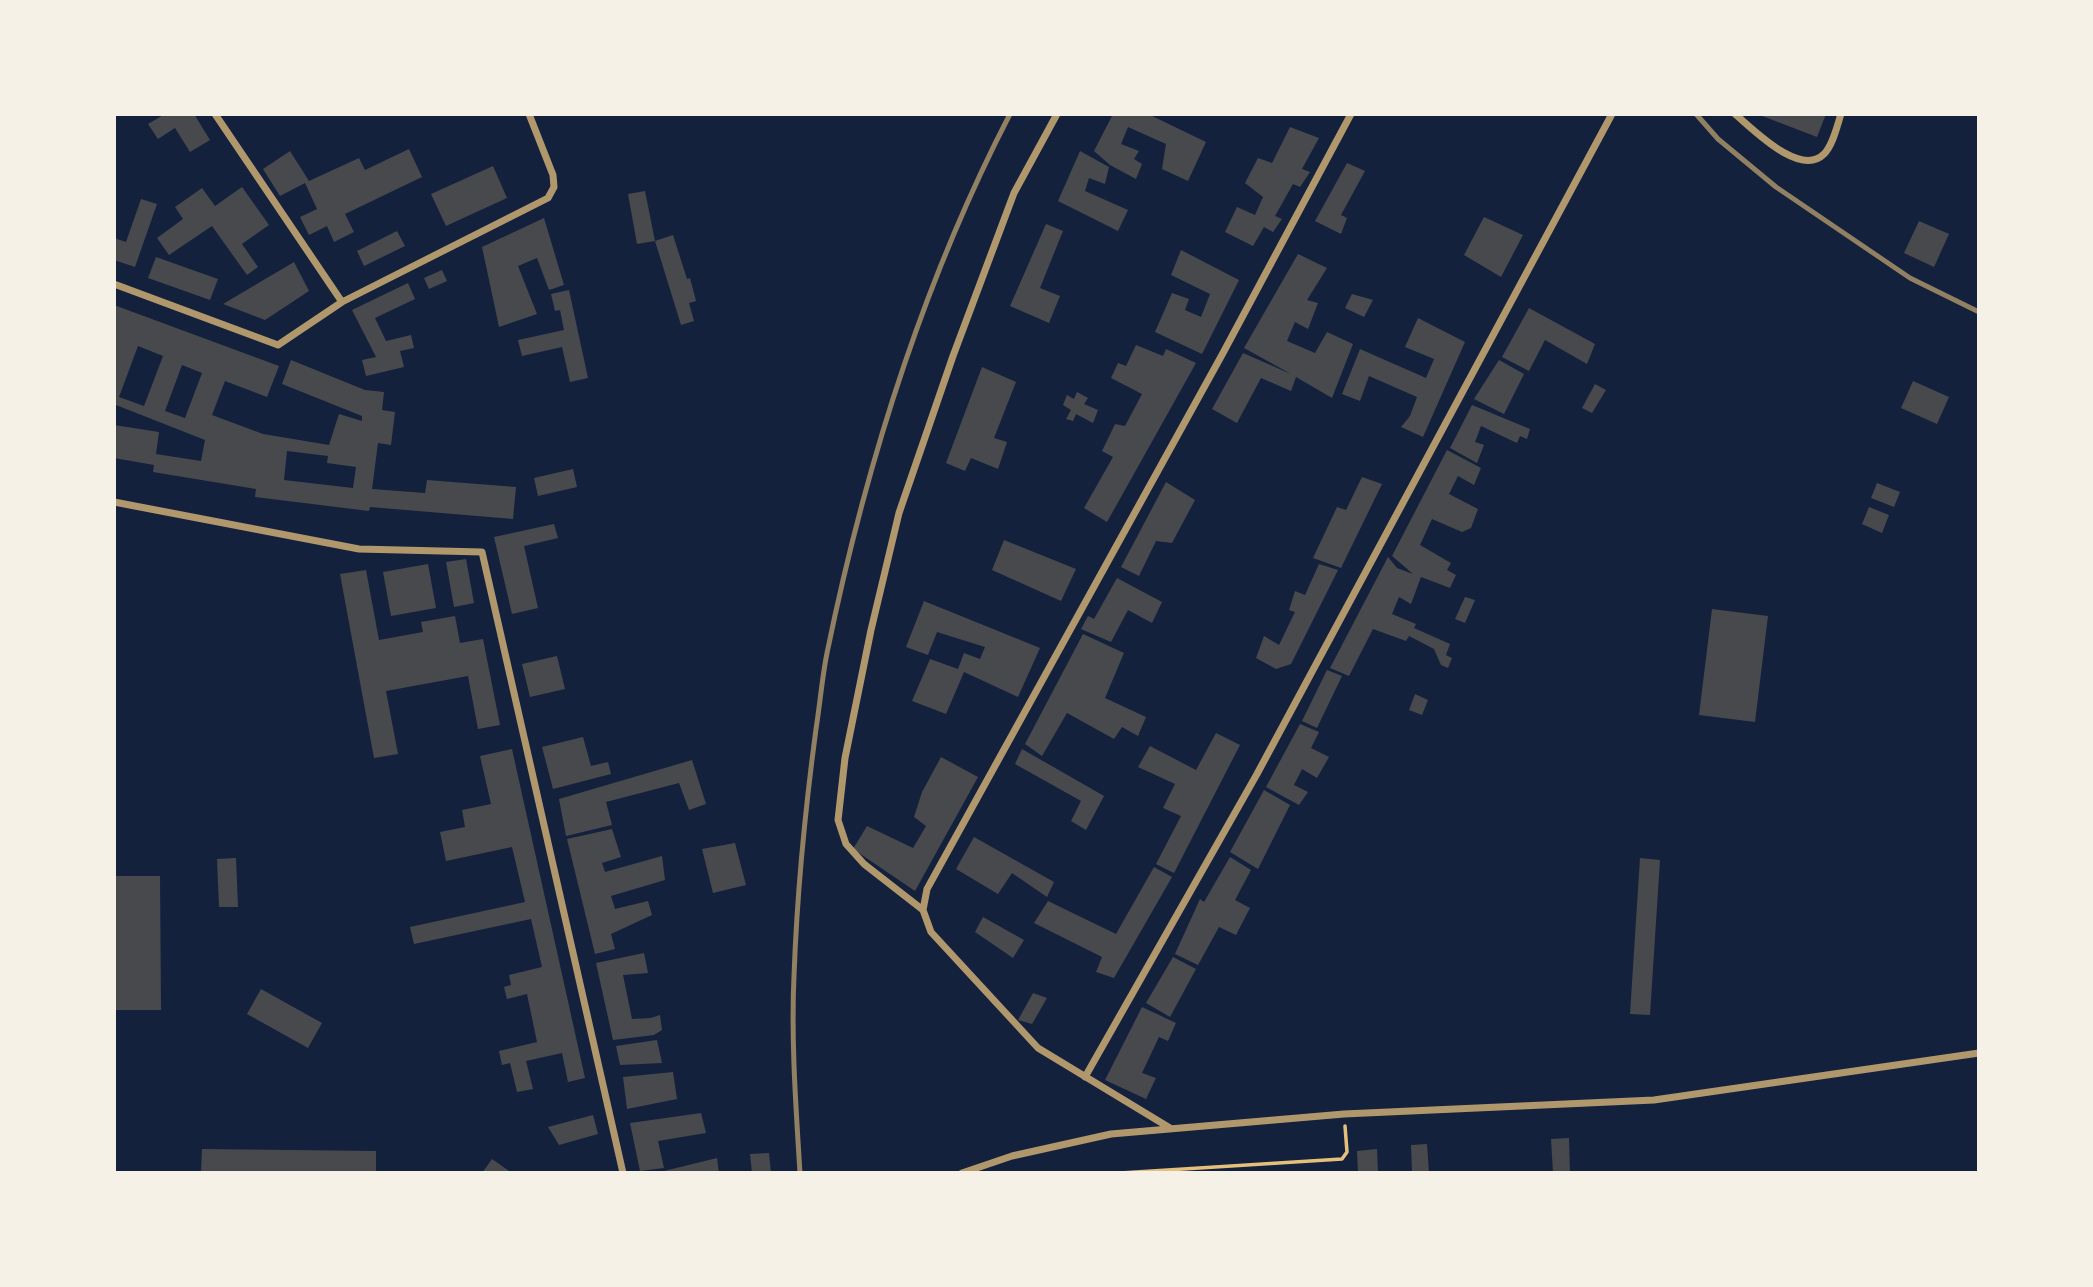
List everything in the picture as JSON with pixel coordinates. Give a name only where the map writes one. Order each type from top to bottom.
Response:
[{"type":"street","points":[[215,114],[342,302]]},
{"type":"street","points":[[114,284],[278,345],[342,302],[548,198],[554,187],[553,175],[529,114]]},
{"type":"street","points":[[923,910],[864,864],[846,845],[838,820],[845,758],[871,630],[899,513],[953,356],[1014,192],[1057,114]]},
{"type":"street","points":[[1170,1128],[1038,1048],[931,932],[923,910],[927,889],[1223,353],[1351,114]]},
{"type":"street","points":[[1085,1077],[1257,774],[1612,114]]},
{"type":"street","points":[[1735,114],[1777,149],[1807,161],[1823,155],[1829,147],[1841,114]]},
{"type":"street","points":[[114,502],[359,549],[482,552],[622,1173]]},
{"type":"street","points":[[962,1173],[1012,1156],[1111,1134],[1344,1114],[1654,1100],[1979,1053]]},
{"type":"path","points":[[1120,1173],[1342,1159],[1347,1152],[1344,1114]]},
{"type":"building","points":[[165,114],[194,114],[210,140],[190,152],[175,128],[158,139],[148,124]]},
{"type":"building","points":[[1113,114],[1148,114],[1206,142],[1188,181],[1162,169],[1166,144],[1128,127],[1121,144],[1139,151],[1134,159],[1142,164],[1136,179],[1110,165],[1094,151]]},
{"type":"building","points":[[1757,114],[1826,114],[1817,137]]},
{"type":"building","points":[[1290,127],[1319,138],[1302,169],[1310,172],[1300,187],[1293,184],[1275,216],[1282,219],[1273,232],[1264,227],[1253,246],[1225,232],[1237,207],[1255,215],[1263,197],[1245,183],[1258,158],[1272,163]]},
{"type":"building","points":[[409,149],[422,177],[345,214],[354,232],[334,242],[327,226],[309,235],[300,217],[317,209],[305,183],[280,196],[263,169],[290,151],[309,181],[359,158],[365,170]]},
{"type":"building","points":[[1080,151],[1109,167],[1105,184],[1089,178],[1085,191],[1128,210],[1118,231],[1058,201]]},
{"type":"building","points":[[1347,163],[1365,171],[1341,215],[1347,218],[1341,234],[1315,221]]},
{"type":"building","points":[[493,166],[507,198],[446,226],[431,194]]},
{"type":"building","points":[[242,187],[269,225],[242,244],[258,267],[247,275],[212,226],[169,255],[157,238],[183,219],[175,207],[202,188],[215,206]]},
{"type":"building","points":[[645,191],[655,241],[637,244],[628,194]]},
{"type":"building","points":[[141,199],[157,204],[135,267],[114,260],[114,238],[126,242]]},
{"type":"building","points":[[1484,217],[1523,235],[1501,277],[1464,255]]},
{"type":"building","points":[[544,218],[564,285],[549,290],[537,258],[518,266],[537,314],[499,327],[482,247]]},
{"type":"building","points":[[1919,221],[1949,234],[1934,267],[1904,253]]},
{"type":"building","points":[[1046,224],[1063,231],[1040,288],[1060,296],[1049,323],[1010,306]]},
{"type":"building","points":[[397,231],[405,246],[364,266],[357,251]]},
{"type":"building","points":[[673,235],[696,301],[689,303],[694,321],[681,325],[655,241]]},
{"type":"building","points":[[1181,250],[1239,280],[1202,354],[1155,332],[1172,293],[1189,299],[1185,310],[1201,317],[1210,294],[1171,275]]},
{"type":"building","points":[[1298,254],[1327,268],[1307,300],[1318,303],[1308,329],[1295,322],[1287,341],[1315,353],[1327,332],[1353,344],[1332,398],[1296,377],[1291,391],[1261,378],[1237,423],[1212,409],[1243,353],[1291,374],[1244,348]]},
{"type":"building","points":[[156,257],[218,279],[210,300],[148,278]]},
{"type":"building","points":[[294,262],[309,291],[265,320],[223,304]]},
{"type":"building","points":[[442,270],[447,281],[429,289],[424,278]]},
{"type":"building","points":[[408,283],[415,299],[375,318],[386,341],[411,335],[414,348],[400,351],[404,367],[366,376],[362,360],[376,357],[352,310]]},
{"type":"building","points":[[569,290],[588,378],[570,382],[562,347],[522,356],[518,340],[564,330],[560,310],[555,311],[551,294]]},
{"type":"building","points":[[1352,294],[1373,300],[1364,317],[1345,308]]},
{"type":"building","points":[[114,305],[279,366],[267,397],[225,381],[212,415],[263,434],[329,445],[339,414],[362,421],[362,416],[282,384],[291,360],[365,390],[384,392],[382,410],[395,412],[391,445],[378,443],[372,489],[425,493],[427,480],[516,487],[513,519],[370,507],[369,511],[255,497],[256,489],[153,472],[154,465],[114,458],[114,425],[159,432],[156,454],[201,461],[205,440],[116,405],[114,410]],"holes":[[[138,346],[163,356],[144,406],[119,397]],[[182,365],[202,373],[185,418],[165,411]],[[287,451],[328,456],[327,463],[356,467],[353,488],[284,480]]]},
{"type":"building","points":[[1529,308],[1595,344],[1587,364],[1545,340],[1529,371],[1502,357]]},
{"type":"building","points":[[1418,318],[1465,342],[1423,437],[1401,427],[1410,416],[1417,397],[1369,376],[1360,401],[1342,394],[1360,349],[1426,378],[1434,359],[1405,347]]},
{"type":"building","points":[[1136,345],[1163,356],[1166,349],[1196,363],[1107,522],[1084,508],[1113,457],[1102,451],[1115,424],[1125,426],[1142,394],[1111,378],[1118,363],[1126,366]]},
{"type":"building","points":[[1499,360],[1524,374],[1504,414],[1474,399]]},
{"type":"building","points":[[982,367],[1016,382],[994,438],[1007,442],[998,469],[971,458],[965,471],[946,463]]},
{"type":"building","points":[[1913,381],[1949,397],[1937,424],[1901,408]]},
{"type":"building","points":[[1595,384],[1606,390],[1592,413],[1582,408]]},
{"type":"building","points":[[1077,392],[1088,398],[1084,404],[1098,410],[1093,423],[1076,414],[1073,421],[1066,419],[1071,410],[1063,405],[1067,395],[1074,399]]},
{"type":"building","points":[[1472,405],[1530,429],[1527,439],[1520,436],[1517,443],[1481,426],[1475,442],[1484,445],[1477,463],[1450,448]]},
{"type":"building","points":[[1447,450],[1481,468],[1474,485],[1458,476],[1449,494],[1478,509],[1471,528],[1462,532],[1432,519],[1420,545],[1451,563],[1447,570],[1456,575],[1450,588],[1421,577],[1411,604],[1399,597],[1392,614],[1416,624],[1414,628],[1450,644],[1446,655],[1452,658],[1448,668],[1441,665],[1434,649],[1409,636],[1406,641],[1373,629],[1349,676],[1330,668],[1388,557],[1397,568],[1413,574],[1392,556]]},
{"type":"building","points":[[573,469],[577,487],[538,496],[534,478]]},
{"type":"building","points":[[1362,477],[1382,484],[1341,568],[1313,558],[1337,507],[1346,510]]},
{"type":"building","points":[[1166,482],[1195,500],[1172,543],[1156,541],[1139,576],[1121,567]]},
{"type":"building","points":[[1877,483],[1900,492],[1894,507],[1871,498]]},
{"type":"building","points":[[1869,507],[1889,515],[1882,533],[1862,524]]},
{"type":"building","points":[[554,524],[558,538],[524,546],[538,608],[512,614],[494,537]]},
{"type":"building","points":[[1004,540],[1076,569],[1061,601],[992,570]]},
{"type":"building","points":[[466,559],[474,603],[454,607],[446,562]]},
{"type":"building","points":[[428,564],[436,608],[391,616],[383,572]]},
{"type":"building","points":[[1319,564],[1338,570],[1291,664],[1276,669],[1256,658],[1264,636],[1279,645],[1295,612],[1289,610],[1295,591],[1305,595]]},
{"type":"building","points":[[366,570],[379,640],[423,632],[421,622],[455,616],[460,643],[483,639],[500,725],[478,729],[468,676],[386,691],[398,754],[374,758],[340,574]]},
{"type":"building","points":[[1117,578],[1162,602],[1152,623],[1128,610],[1111,642],[1081,629],[1088,616],[1094,619]]},
{"type":"building","points":[[1465,597],[1475,600],[1465,623],[1455,619]]},
{"type":"building","points":[[924,601],[1040,648],[1018,697],[964,672],[946,714],[912,701],[930,659],[958,669],[964,653],[980,659],[985,647],[937,632],[928,655],[906,647]]},
{"type":"building","points":[[1712,609],[1768,616],[1755,722],[1699,715]]},
{"type":"building","points":[[1083,634],[1124,653],[1105,698],[1146,717],[1138,736],[1122,727],[1114,739],[1067,713],[1042,756],[1025,744]]},
{"type":"building","points":[[557,656],[565,689],[530,697],[522,664]]},
{"type":"building","points":[[1327,670],[1342,676],[1317,728],[1302,721]]},
{"type":"building","points":[[1415,694],[1428,700],[1422,715],[1409,710]]},
{"type":"building","points":[[1300,724],[1319,732],[1311,748],[1329,757],[1317,778],[1302,769],[1294,785],[1308,792],[1299,805],[1266,787]]},
{"type":"building","points":[[1216,733],[1240,745],[1174,873],[1156,864],[1181,816],[1163,808],[1175,784],[1138,767],[1150,746],[1196,770]]},
{"type":"building","points":[[583,737],[591,766],[608,762],[611,774],[553,789],[542,747]]},
{"type":"building","points":[[512,749],[585,1078],[568,1082],[562,1053],[526,1061],[533,1089],[517,1092],[510,1063],[502,1065],[499,1051],[537,1042],[527,994],[507,999],[504,987],[511,985],[509,975],[542,967],[531,919],[414,944],[410,927],[525,902],[512,847],[446,861],[440,832],[465,827],[462,810],[491,804],[480,756]]},
{"type":"building","points":[[1022,749],[1104,796],[1086,830],[1071,821],[1081,801],[1015,764]]},
{"type":"building","points":[[941,757],[978,777],[915,891],[853,849],[867,826],[913,848],[926,826],[914,817],[922,792]]},
{"type":"building","points":[[692,760],[706,804],[689,810],[679,783],[606,802],[612,825],[566,836],[559,799]]},
{"type":"building","points":[[1264,790],[1290,805],[1258,869],[1230,852]]},
{"type":"building","points":[[612,829],[621,857],[602,863],[605,872],[662,856],[665,880],[611,896],[615,909],[648,901],[652,915],[611,934],[615,949],[595,954],[567,839]]},
{"type":"building","points":[[974,837],[1054,882],[1047,897],[1012,873],[998,894],[956,869]]},
{"type":"building","points":[[735,843],[746,885],[713,893],[702,849]]},
{"type":"building","points":[[1230,857],[1251,870],[1235,900],[1250,908],[1236,935],[1219,927],[1198,965],[1175,954],[1200,899],[1204,902]]},
{"type":"building","points":[[236,858],[238,907],[219,907],[217,859]]},
{"type":"building","points":[[1640,858],[1660,860],[1650,1015],[1630,1014]]},
{"type":"building","points":[[1154,867],[1172,877],[1114,978],[1096,972],[1102,957],[1034,923],[1048,901],[1116,934]]},
{"type":"building","points":[[114,876],[160,876],[161,1010],[114,1010]]},
{"type":"building","points":[[983,917],[1024,940],[1013,958],[975,932]]},
{"type":"building","points":[[644,953],[648,973],[623,975],[632,1019],[660,1015],[662,1030],[654,1035],[613,1040],[596,963]]},
{"type":"building","points":[[1173,957],[1196,969],[1170,1017],[1146,1003]]},
{"type":"building","points":[[261,989],[322,1023],[308,1048],[247,1014]]},
{"type":"building","points":[[1033,993],[1047,998],[1032,1024],[1018,1020]]},
{"type":"building","points":[[1142,1007],[1176,1023],[1168,1041],[1159,1037],[1142,1073],[1156,1078],[1146,1099],[1105,1080]]},
{"type":"building","points":[[657,1040],[662,1063],[620,1065],[616,1046]]},
{"type":"building","points":[[673,1072],[677,1099],[627,1109],[623,1077]]},
{"type":"building","points":[[701,1113],[706,1133],[658,1141],[664,1168],[640,1171],[630,1123]]},
{"type":"building","points":[[593,1115],[598,1134],[559,1145],[548,1127]]},
{"type":"building","points":[[1569,1138],[1570,1173],[1553,1173],[1551,1139]]},
{"type":"building","points":[[1427,1144],[1429,1173],[1412,1173],[1411,1145]]},
{"type":"building","points":[[202,1149],[376,1151],[376,1173],[201,1173]]},
{"type":"building","points":[[1377,1149],[1378,1173],[1358,1173],[1357,1151]]},
{"type":"building","points":[[769,1153],[771,1173],[752,1173],[750,1154]]},
{"type":"building","points":[[717,1158],[719,1173],[660,1173],[660,1172]]},
{"type":"building","points":[[492,1159],[512,1173],[482,1173]]},
{"type":"railway","points":[[800,1173],[794,1050],[795,945],[805,821],[827,653],[859,514],[900,377],[950,243],[1010,114]]},
{"type":"railway","points":[[1696,114],[1718,139],[1776,187],[1910,278],[1979,312]]}]
